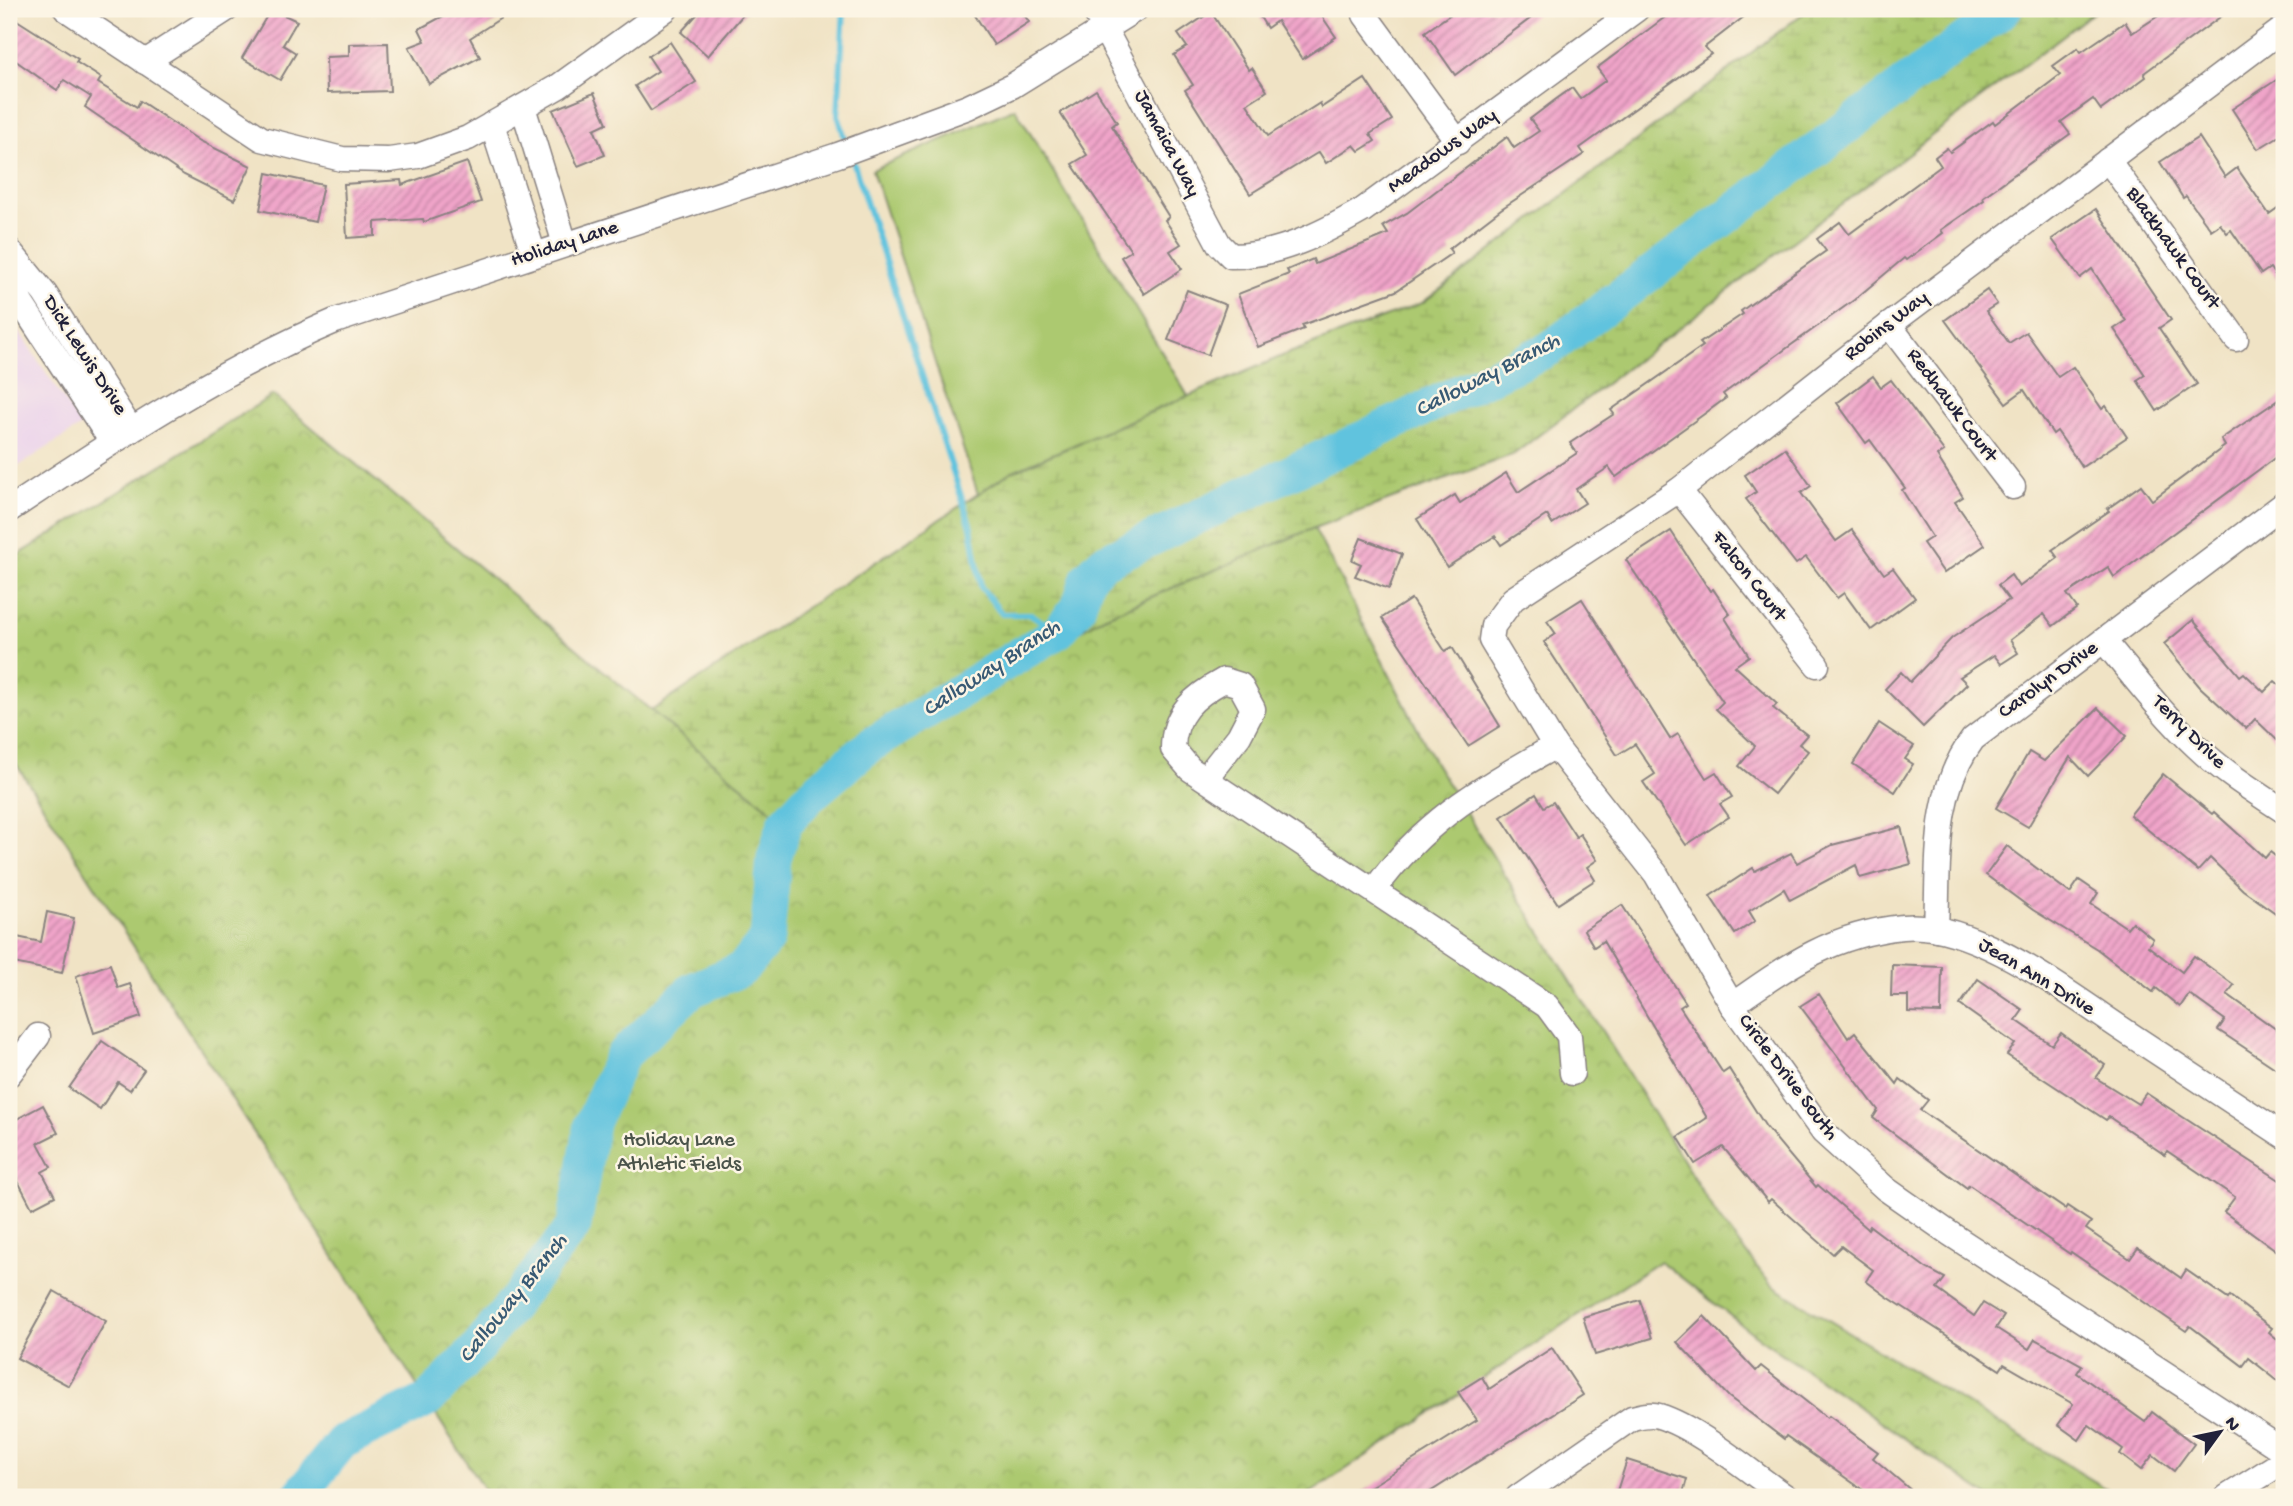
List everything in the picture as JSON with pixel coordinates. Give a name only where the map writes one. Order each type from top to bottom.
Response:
[{"type":"street","points":[[66,9],[262,138],[342,159],[389,160],[418,156],[468,138],[570,78],[666,9]]},
{"type":"street","points":[[145,62],[228,9]]},
{"type":"street","name":"Holiday Lane","points":[[9,510],[204,384],[291,340],[335,321],[866,145],[1012,86],[1099,18],[1136,9]]},
{"type":"street","points":[[1365,9],[1365,15],[1458,142]]},
{"type":"street","name":"Meadows Way","points":[[1231,256],[1247,256],[1291,245],[1332,228],[1363,210],[1637,9]]},
{"type":"street","name":"Jamaica Way","points":[[1099,18],[1219,244],[1231,256]]},
{"type":"street","name":"Robins Way","points":[[1493,626],[1513,598],[1679,490],[1889,325],[2284,28]]},
{"type":"street","points":[[523,107],[565,244]]},
{"type":"street","points":[[492,124],[534,255]]},
{"type":"street","name":"Blackhawk Court","points":[[2108,160],[2236,339]]},
{"type":"street","name":"Dick Lewis Drive","points":[[9,250],[45,295],[121,436]]},
{"type":"street","name":"Dick Lewis Drive","points":[[9,275],[21,303],[121,436]]},
{"type":"street","name":"Redhawk Court","points":[[1889,325],[2013,487]]},
{"type":"street","name":"Falcon Court","points":[[1679,490],[1817,665]]},
{"type":"street","name":"Carolyn Drive","points":[[1936,929],[1942,803],[1960,756],[1973,738],[2284,504]]},
{"type":"street","name":"Circle Drive South","points":[[1493,626],[1491,640],[1555,746],[1656,874],[1732,1004],[1823,1132],[1886,1189],[2284,1451]]},
{"type":"street","name":"Terry Drive","points":[[2104,640],[2168,718],[2198,748],[2228,773],[2284,811]]},
{"type":"street","points":[[1375,889],[1415,838],[1470,795],[1555,746]]},
{"type":"street","points":[[1205,779],[1375,889],[1547,1006],[1569,1036],[1572,1073]]},
{"type":"street","name":"Jean Ann Drive","points":[[1732,1004],[1792,963],[1840,940],[1905,926],[1936,929],[1968,937],[2027,967],[2284,1136]]},
{"type":"street","points":[[9,1074],[38,1036]]},
{"type":"street","points":[[1518,1497],[1632,1418],[1649,1415],[1659,1416],[1699,1437],[1786,1497]]},
{"type":"street","points":[[2227,1497],[2284,1461]]},
{"type":"shaded area","points":[[9,316],[81,426],[9,472]]},
{"type":"green space","points":[[1809,9],[2098,9],[1514,454],[1314,528],[1104,617],[879,750],[792,828],[651,711],[1011,472],[1287,354],[1422,303]]},
{"type":"green space","points":[[1015,108],[1188,396],[1011,472],[978,494],[872,170]]},
{"type":"green space","name":"Holiday Lane Athletic Fields","points":[[273,395],[792,828],[879,750],[1104,617],[1314,528],[1435,763],[1718,1217],[1771,1285],[2120,1497],[1990,1497],[1755,1335],[1660,1261],[1304,1497],[489,1497],[9,753],[9,561]]},
{"type":"building","points":[[271,9],[297,21],[283,45],[296,53],[280,80],[242,58]]},
{"type":"building","points":[[456,9],[515,9],[470,38],[480,57],[429,84],[409,47],[425,41],[419,29]]},
{"type":"building","points":[[702,9],[748,9],[708,56],[681,32]]},
{"type":"building","points":[[971,9],[1020,9],[1029,22],[994,45]]},
{"type":"building","points":[[1255,9],[1317,9],[1336,37],[1302,59],[1277,21],[1267,28]]},
{"type":"building","points":[[1458,9],[1543,9],[1455,75],[1425,32]]},
{"type":"building","points":[[1676,9],[1754,9],[1705,47],[1711,54],[1580,148],[1584,154],[1501,209],[1449,249],[1452,253],[1396,291],[1302,325],[1304,329],[1258,347],[1238,294],[1289,274],[1287,270],[1313,259],[1315,264],[1388,234],[1383,226],[1407,213],[1507,137],[1514,148],[1539,131],[1530,119],[1555,100],[1572,88],[1580,99],[1606,80],[1597,68]]},
{"type":"building","points":[[2169,9],[2231,9],[2144,73],[2146,77],[2101,110],[2093,99],[2061,122],[2070,134],[1983,197],[1984,200],[1941,230],[1943,233],[1906,260],[1904,258],[1854,300],[1723,394],[1726,398],[1616,477],[1609,467],[1576,489],[1585,503],[1552,524],[1547,515],[1501,545],[1495,536],[1447,567],[1417,519],[1455,495],[1460,503],[1506,473],[1518,492],[1577,453],[1570,443],[1614,414],[1611,410],[1703,346],[1700,343],[1743,314],[1741,311],[1826,251],[1817,239],[1840,222],[1849,234],[1941,166],[1935,157],[1947,148],[1950,152],[1993,121],[1995,124],[2060,75],[2053,66],[2078,48],[2081,52],[2125,22],[2132,33]]},
{"type":"building","points":[[1211,12],[1249,70],[1252,68],[1267,91],[1247,104],[1268,136],[1320,103],[1322,107],[1365,79],[1392,120],[1370,134],[1375,141],[1359,151],[1354,145],[1326,163],[1319,152],[1250,194],[1185,90],[1193,85],[1174,55],[1187,47],[1178,34]]},
{"type":"building","points":[[9,15],[78,59],[76,62],[101,78],[98,83],[137,107],[140,101],[200,141],[251,166],[234,200],[184,175],[85,107],[91,97],[64,80],[57,90],[9,56]]},
{"type":"building","points":[[670,42],[696,82],[651,111],[635,86],[658,71],[648,56]]},
{"type":"building","points":[[388,43],[390,91],[327,93],[326,57],[349,56],[349,44]]},
{"type":"building","points":[[2284,75],[2284,133],[2258,149],[2232,109]]},
{"type":"building","points":[[1096,90],[1117,122],[1112,126],[1169,217],[1165,220],[1181,244],[1170,251],[1182,269],[1144,294],[1121,257],[1131,251],[1072,164],[1087,155],[1060,113]]},
{"type":"building","points":[[594,93],[607,123],[594,129],[605,155],[578,166],[553,110]]},
{"type":"building","points":[[2199,137],[2225,177],[2237,168],[2269,214],[2279,207],[2284,216],[2284,289],[2270,268],[2261,274],[2231,230],[2227,233],[2220,224],[2211,230],[2186,196],[2183,198],[2160,162]]},
{"type":"building","points":[[467,162],[481,202],[424,222],[423,219],[375,222],[375,236],[347,238],[344,184],[401,180],[402,185]]},
{"type":"building","points":[[267,173],[323,185],[315,222],[260,210]]},
{"type":"building","points":[[2096,209],[2171,320],[2159,328],[2197,384],[2157,411],[2137,380],[2145,375],[2114,329],[2126,321],[2092,269],[2080,278],[2052,239]]},
{"type":"building","points":[[1187,290],[1226,305],[1208,355],[1168,340]]},
{"type":"building","points":[[1987,290],[1997,304],[1986,311],[2009,343],[2026,332],[2058,377],[2073,367],[2102,409],[2106,406],[2127,437],[2082,467],[2057,431],[2053,434],[2024,390],[2006,403],[1945,320]]},
{"type":"building","points":[[1873,376],[1881,387],[1891,380],[1944,451],[1937,456],[1963,497],[1955,502],[1985,545],[1944,573],[1923,543],[1932,537],[1902,490],[1905,488],[1870,440],[1866,443],[1837,403]]},
{"type":"building","points":[[2284,396],[2284,451],[2114,577],[2108,567],[2067,594],[2077,608],[2053,626],[2044,614],[2010,640],[2018,653],[2001,664],[1994,655],[1960,677],[1967,684],[1923,727],[1885,689],[1901,672],[1910,682],[1952,638],[2009,600],[1998,585],[2011,575],[2019,587],[2058,558],[2052,550],[2109,511],[2107,509],[2141,485],[2152,500],[2225,446],[2221,439]]},
{"type":"building","points":[[1785,448],[1811,486],[1801,493],[1836,541],[1852,530],[1884,574],[1893,568],[1915,598],[1871,630],[1844,593],[1837,598],[1806,557],[1796,564],[1746,499],[1756,492],[1745,475]]},
{"type":"building","points":[[1671,531],[1710,591],[1713,589],[1730,614],[1725,618],[1749,656],[1735,666],[1777,704],[1773,708],[1807,735],[1799,744],[1808,751],[1774,794],[1739,766],[1755,746],[1716,709],[1723,702],[1626,560]]},
{"type":"building","points":[[1361,538],[1402,554],[1389,589],[1355,576],[1361,564],[1352,560]]},
{"type":"building","points":[[1411,599],[1445,651],[1452,647],[1500,726],[1468,746],[1382,618]]},
{"type":"building","points":[[1582,599],[1670,739],[1678,734],[1706,778],[1716,772],[1732,797],[1720,804],[1729,817],[1686,845],[1643,782],[1655,774],[1635,744],[1617,755],[1544,642],[1556,634],[1547,621]]},
{"type":"building","points":[[2193,620],[2240,676],[2244,673],[2264,692],[2275,681],[2284,689],[2284,747],[2255,719],[2246,729],[2200,687],[2164,644]]},
{"type":"building","points":[[2098,708],[2127,736],[2088,776],[2070,757],[2028,827],[1996,808],[2029,752],[2044,761]]},
{"type":"building","points":[[1879,723],[1914,746],[1905,759],[1913,764],[1895,792],[1853,764]]},
{"type":"building","points":[[2163,774],[2212,814],[2214,812],[2265,858],[2270,852],[2284,863],[2284,919],[2243,890],[2210,858],[2198,871],[2130,815]]},
{"type":"building","points":[[1536,794],[1544,807],[1553,802],[1576,837],[1580,834],[1597,860],[1587,867],[1595,880],[1558,904],[1501,817]]},
{"type":"building","points":[[1901,827],[1911,864],[1860,878],[1856,865],[1790,900],[1784,889],[1749,911],[1755,921],[1735,934],[1710,896],[1753,868],[1755,871],[1791,853],[1797,863],[1832,845]]},
{"type":"building","points":[[2007,846],[2070,893],[2079,880],[2098,893],[2091,904],[2127,928],[2132,922],[2153,939],[2148,946],[2182,972],[2194,956],[2234,985],[2227,994],[2284,1035],[2284,1074],[2218,1030],[2225,1020],[2189,994],[2180,1007],[2156,988],[2153,992],[2097,949],[2033,910],[1986,875]]},
{"type":"building","points":[[1622,905],[1686,1003],[1680,1007],[1723,1073],[1729,1069],[1766,1127],[1816,1187],[1818,1185],[1868,1229],[1870,1226],[1926,1268],[1945,1278],[1937,1289],[1974,1316],[1983,1303],[2004,1316],[1996,1328],[2029,1349],[2035,1339],[2082,1365],[2077,1373],[2145,1422],[2152,1412],[2194,1444],[2174,1471],[2153,1455],[2141,1470],[2120,1454],[2123,1449],[2089,1425],[2079,1440],[2058,1425],[2073,1404],[2004,1364],[2000,1370],[1886,1296],[1866,1281],[1873,1270],[1841,1246],[1833,1254],[1771,1199],[1768,1202],[1723,1147],[1695,1164],[1678,1137],[1707,1118],[1603,941],[1594,947],[1584,930]]},
{"type":"building","points":[[47,912],[74,918],[62,973],[9,962],[12,936],[41,942]]},
{"type":"building","points":[[110,964],[118,988],[130,984],[141,1017],[94,1033],[76,976]]},
{"type":"building","points":[[1892,965],[1942,967],[1941,1013],[1908,1012],[1908,996],[1891,996]]},
{"type":"building","points":[[1978,979],[2023,1010],[2016,1020],[2052,1045],[2061,1033],[2105,1065],[2096,1078],[2138,1104],[2146,1093],[2284,1183],[2284,1256],[2224,1212],[2235,1197],[2167,1151],[2165,1155],[2109,1117],[2106,1120],[2007,1055],[2015,1044],[1960,1005]]},
{"type":"building","points":[[1819,994],[1848,1038],[1855,1032],[1897,1084],[1900,1079],[1928,1100],[1920,1110],[2065,1209],[2067,1206],[2091,1222],[2086,1229],[2130,1259],[2138,1248],[2181,1278],[2186,1270],[2228,1299],[2230,1296],[2272,1328],[2269,1332],[2284,1345],[2284,1386],[2249,1358],[2243,1366],[2190,1326],[2186,1331],[1969,1185],[1967,1188],[1873,1118],[1878,1110],[1800,1006]]},
{"type":"building","points":[[102,1041],[144,1070],[130,1090],[118,1082],[100,1109],[69,1088]]},
{"type":"building","points":[[43,1105],[58,1133],[38,1143],[51,1167],[42,1172],[55,1196],[32,1208],[9,1164],[9,1123]]},
{"type":"building","points":[[54,1291],[106,1321],[69,1386],[17,1358]]},
{"type":"building","points":[[1640,1300],[1652,1338],[1595,1355],[1583,1317]]},
{"type":"building","points":[[1704,1316],[1756,1371],[1761,1366],[1827,1418],[1829,1416],[1878,1452],[1873,1458],[1919,1497],[1873,1497],[1786,1436],[1784,1439],[1729,1397],[1677,1342]]},
{"type":"building","points":[[1552,1348],[1583,1395],[1422,1497],[1354,1497],[1477,1420],[1458,1392],[1482,1377],[1489,1389]]},
{"type":"building","points":[[1627,1460],[1687,1479],[1682,1497],[1615,1497]]},
{"type":"waterway","points":[[844,9],[838,115],[847,145]]},
{"type":"waterway","name":"Calloway Branch","points":[[298,1497],[342,1442],[428,1400],[481,1344],[574,1226],[592,1123],[622,1056],[692,990],[742,969],[767,939],[774,858],[785,823],[810,796],[869,746],[1059,631],[1078,608],[1088,577],[1103,562],[1549,349],[2005,9]]},
{"type":"waterway","points":[[851,155],[971,527],[981,587],[1002,614],[1031,614],[1041,621],[1043,641]]}]
